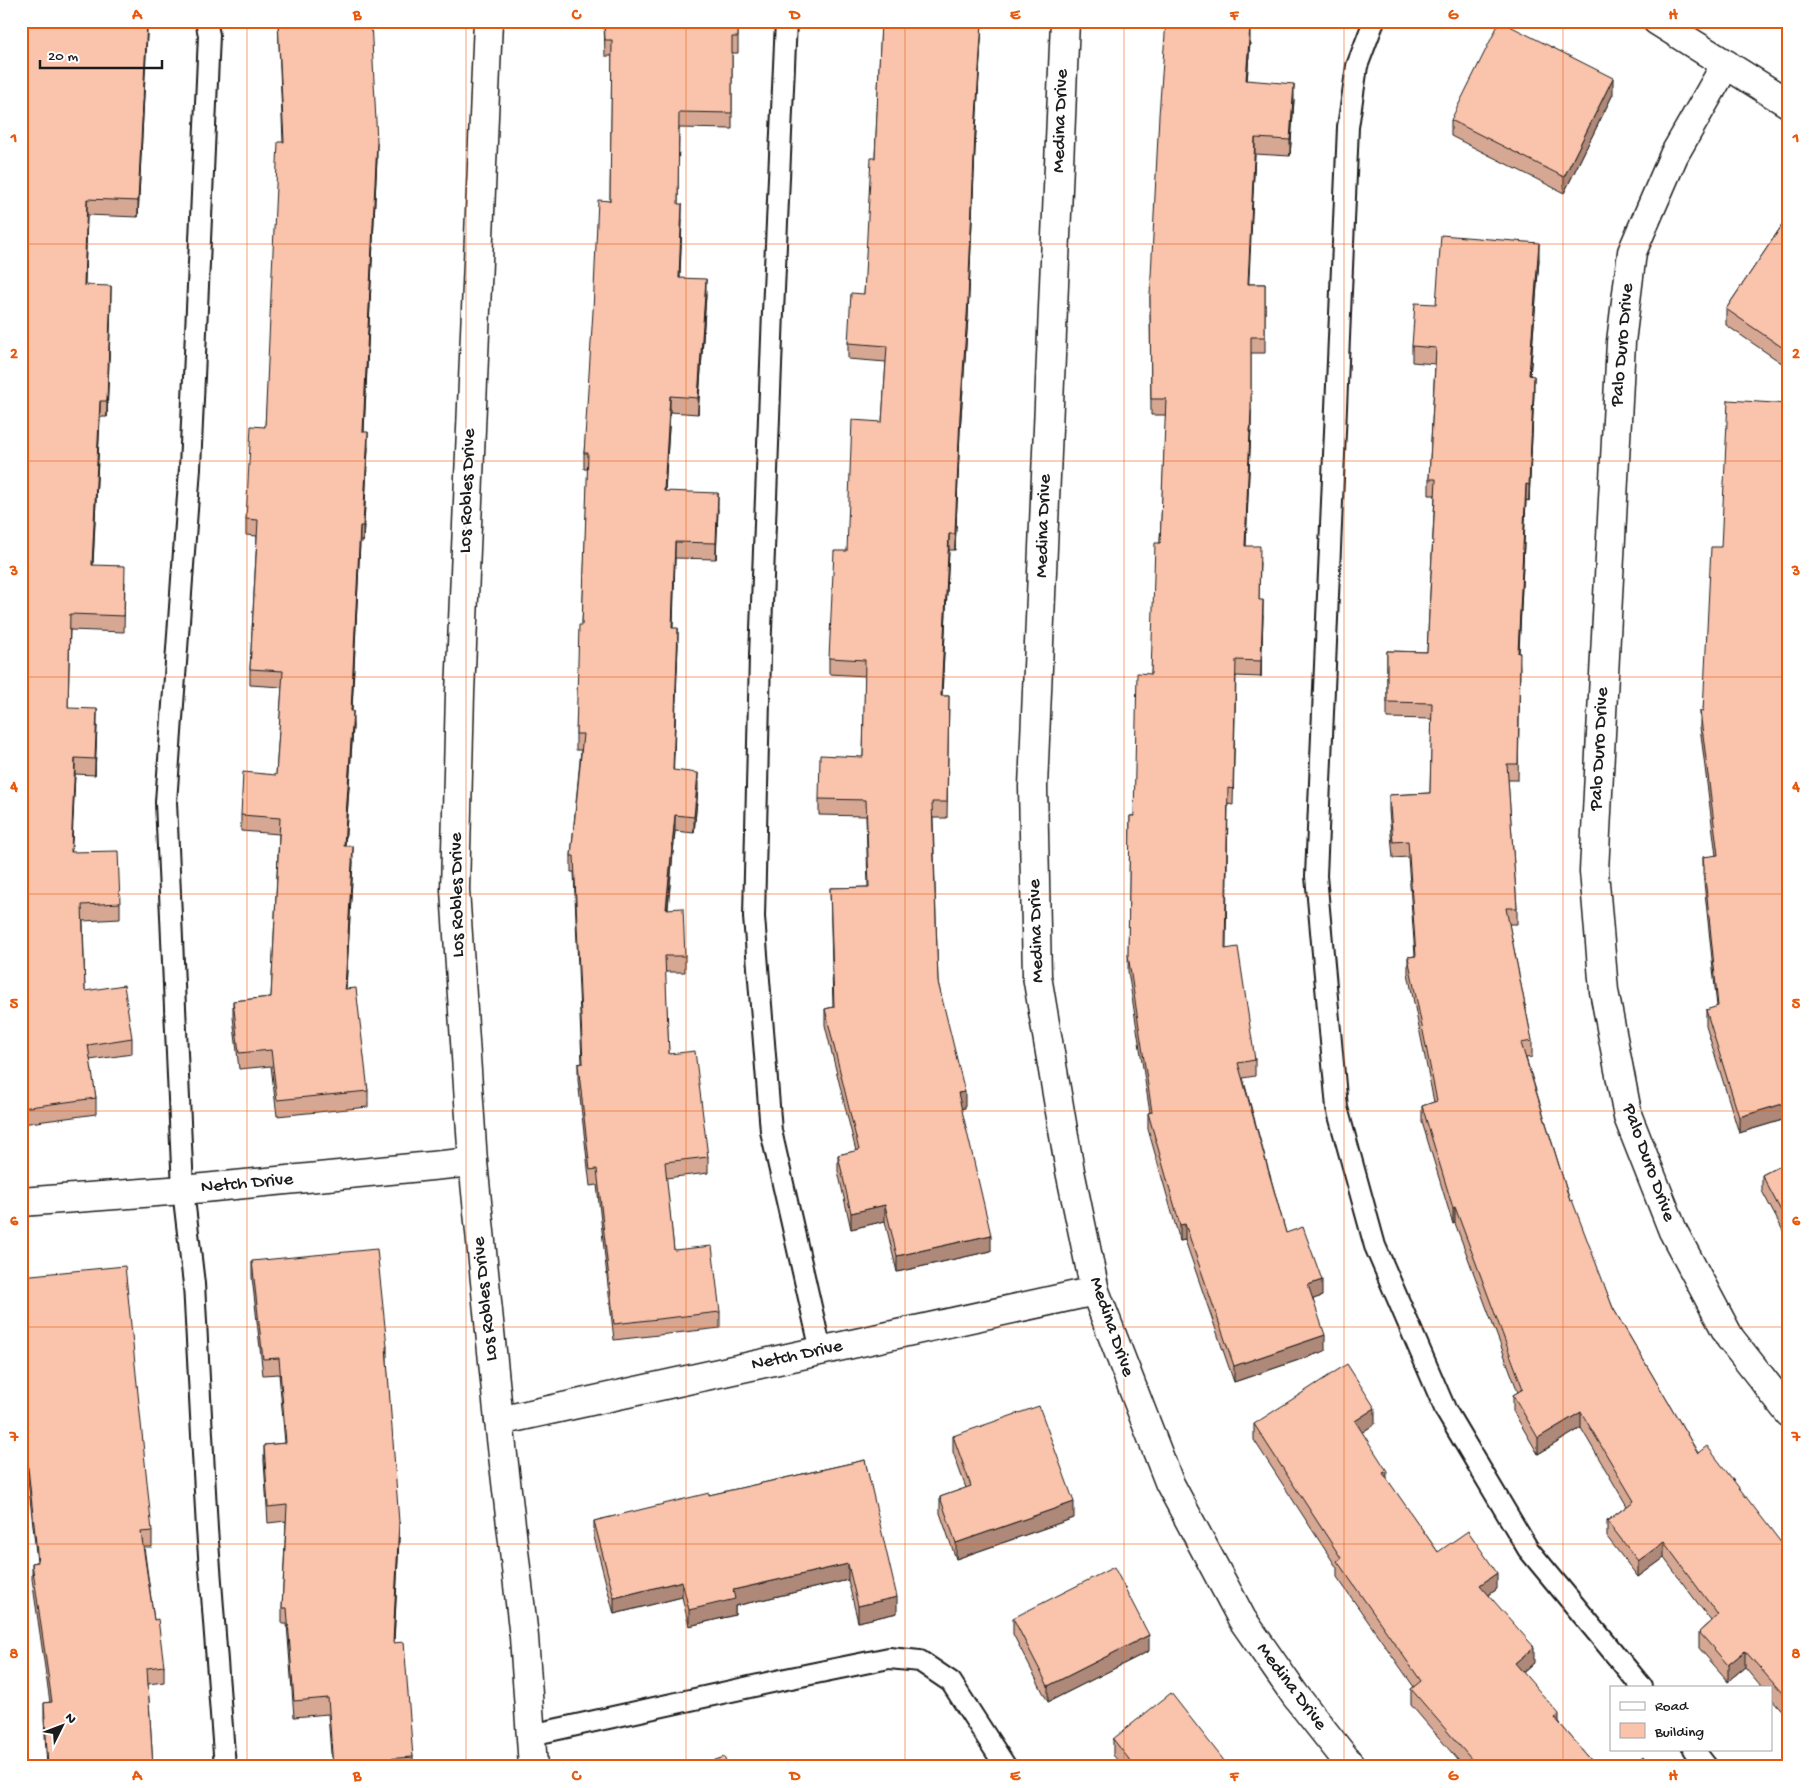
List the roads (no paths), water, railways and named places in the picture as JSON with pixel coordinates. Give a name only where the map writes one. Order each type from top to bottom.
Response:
[{"type":"street","name":"Los Robles Drive","points":[[488,21],[460,683],[455,890],[473,1162],[499,1421],[524,1636],[533,1767]]},
{"type":"street","name":"Medina Drive","points":[[1065,21],[1033,787],[1037,976],[1068,1162],[1095,1291],[1169,1482],[1242,1619],[1295,1695],[1352,1767]]},
{"type":"street","points":[[1657,21],[1789,104]]},
{"type":"street","name":"Palo Duro Drive","points":[[1726,64],[1674,155],[1632,252],[1621,342],[1594,871],[1604,991],[1628,1117],[1672,1231],[1730,1338],[1789,1413]]},
{"type":"street","name":"Netch Drive","points":[[21,1202],[183,1190],[473,1162]]},
{"type":"street","name":"Netch Drive","points":[[499,1421],[1095,1291]]},
{"type":"lane","points":[[206,21],[209,35],[190,468],[166,802],[183,1190],[194,1284],[207,1529],[225,1767]]},
{"type":"lane","points":[[786,21],[772,312],[760,656],[754,917],[771,1131],[821,1351]]},
{"type":"lane","points":[[1374,21],[1357,66],[1348,127],[1316,876],[1337,1108],[1375,1246],[1446,1411],[1528,1549],[1641,1686]]},
{"type":"lane","points":[[531,1735],[786,1678],[889,1658],[920,1661],[951,1682],[1006,1767]]},
{"type":"lane","points":[[1694,1750],[1707,1767]]}]
